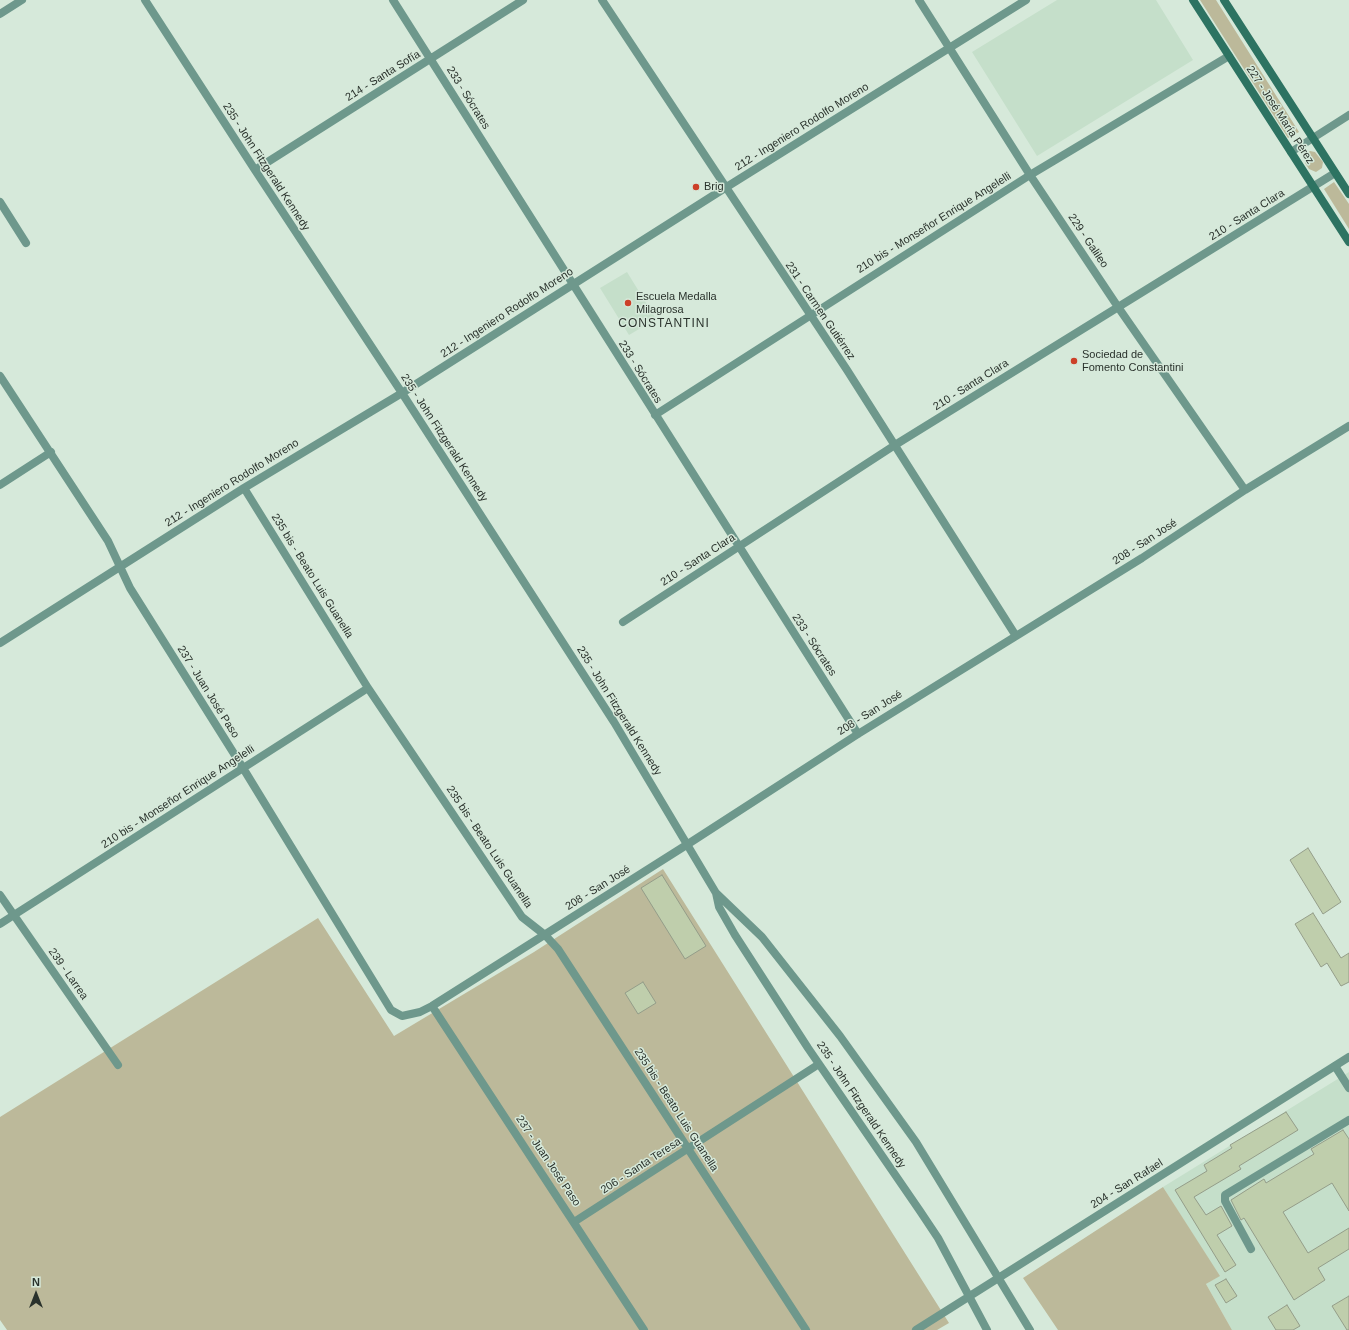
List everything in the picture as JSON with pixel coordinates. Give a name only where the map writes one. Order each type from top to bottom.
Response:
[{"type":"street","points":[[0,14],[22,0]]},
{"type":"street","name":"235 - John Fitzgerald Kennedy","points":[[146,0],[254,170],[402,393],[614,722],[716,893],[720,907],[735,935],[819,1064],[938,1238],[987,1330]]},
{"type":"street","name":"233 - Sócrates","points":[[393,0],[738,547],[858,734]]},
{"type":"street","name":"214 - Santa Sofía","points":[[254,170],[523,0]]},
{"type":"street","name":"231 - Carmen Gutiérrez","points":[[602,0],[895,445],[1016,636]]},
{"type":"street","name":"229 - Galileo","points":[[919,0],[1030,175],[1118,307],[1245,490]]},
{"type":"street","name":"212 - Ingeniero Rodolfo Moreno","points":[[0,643],[244,488],[402,393],[572,284],[1026,0]]},
{"type":"street","name":"227 - José María Pérez","points":[[1192,0],[1349,242]]},
{"type":"street","name":"227 - José María Pérez","points":[[1224,0],[1349,194]]},
{"type":"street","name":"210 bis - Monseñor Enrique Angelelli","points":[[655,415],[1030,175],[1229,56]]},
{"type":"street","points":[[1290,152],[1349,115]]},
{"type":"street","name":"210 - Santa Clara","points":[[622,622],[895,445],[1335,173]]},
{"type":"street","points":[[0,202],[26,243]]},
{"type":"street","name":"237 - Juan José Paso","points":[[0,376],[108,541],[130,588],[243,768],[391,1010],[402,1016]]},
{"type":"street","name":"208 - San José","points":[[402,1016],[420,1012],[432,1006],[688,844],[858,734],[1142,558],[1245,490],[1349,426]]},
{"type":"street","points":[[0,485],[50,452]]},
{"type":"street","name":"235 bis - Beato Luis Guanella","points":[[244,488],[368,688],[522,917],[545,935],[558,949],[806,1330]]},
{"type":"street","name":"210 bis - Monseñor Enrique Angelelli","points":[[0,924],[368,688]]},
{"type":"street","name":"235 - John Fitzgerald Kennedy","points":[[716,893],[762,937],[840,1036],[916,1142],[997,1278],[1030,1330]]},
{"type":"street","name":"239 - Larrea","points":[[0,895],[13,916],[118,1065]]},
{"type":"street","name":"237 - Juan José Paso","points":[[432,1006],[644,1330]]},
{"type":"street","name":"204 - San Rafael","points":[[916,1330],[1349,1057]]},
{"type":"street","name":"206 - Santa Teresa","points":[[574,1222],[819,1064]]},
{"type":"street","points":[[1335,1066],[1349,1088]]},
{"type":"street","points":[[1251,1249],[1225,1201],[1225,1195],[1349,1120]]},
{"type":"shaded area","points":[[1057,0],[1156,0],[1193,60],[1037,156],[972,52]]},
{"type":"shaded area","points":[[1200,0],[1216,0],[1299,132],[1288,138]]},
{"type":"shaded area","points":[[1310,151],[1315,152],[1323,162],[1322,168],[1316,172],[1309,169],[1305,163],[1306,154]]},
{"type":"shaded area","points":[[1334,182],[1349,204],[1349,229],[1324,189]]},
{"type":"shaded area","name":"Escuela Medalla Milagrosa","points":[[627,272],[656,319],[629,335],[600,288]]},
{"type":"shaded area","points":[[663,869],[949,1323],[937,1330],[7,1330],[0,1320],[0,1117],[318,918],[394,1036],[534,952]]},
{"type":"shaded area","points":[[1349,1072],[1349,1330],[1232,1330],[1206,1284],[1219,1276],[1163,1187]]},
{"type":"shaded area","points":[[1163,1187],[1220,1276],[1206,1284],[1232,1330],[1058,1330],[1023,1278]]},
{"type":"building","points":[[1308,848],[1341,902],[1323,914],[1290,860]]},
{"type":"building","points":[[662,875],[706,946],[685,959],[641,888]]},
{"type":"building","points":[[1313,913],[1341,958],[1349,953],[1349,982],[1341,986],[1327,963],[1321,967],[1295,924]]},
{"type":"building","points":[[643,982],[656,1003],[638,1014],[625,993]]},
{"type":"building","points":[[1286,1112],[1298,1130],[1239,1166],[1241,1169],[1194,1197],[1206,1215],[1221,1206],[1232,1226],[1217,1235],[1236,1265],[1225,1272],[1175,1190],[1207,1171],[1204,1165],[1232,1148],[1230,1145]]},
{"type":"building","points":[[1343,1130],[1349,1139],[1349,1211],[1332,1183],[1283,1212],[1308,1253],[1349,1228],[1349,1249],[1318,1268],[1325,1280],[1294,1300],[1244,1218],[1241,1220],[1231,1200],[1264,1179],[1266,1183],[1314,1154],[1311,1149]]},
{"type":"building","points":[[1226,1279],[1237,1296],[1226,1303],[1215,1285]]},
{"type":"building","points":[[1349,1296],[1349,1330],[1347,1330],[1332,1306]]},
{"type":"building","points":[[1287,1305],[1300,1326],[1293,1330],[1276,1330],[1268,1317]]},
{"type":"place","name":"Brig","points":[[696,187]]},
{"type":"place","name":"Escuela Medalla Milagrosa","points":[[628,303]]},
{"type":"place","name":"Sociedad de Fomento Constantini","points":[[1074,361]]},
{"type":"district","name":"CONSTANTINI","points":[[664,324]]}]
